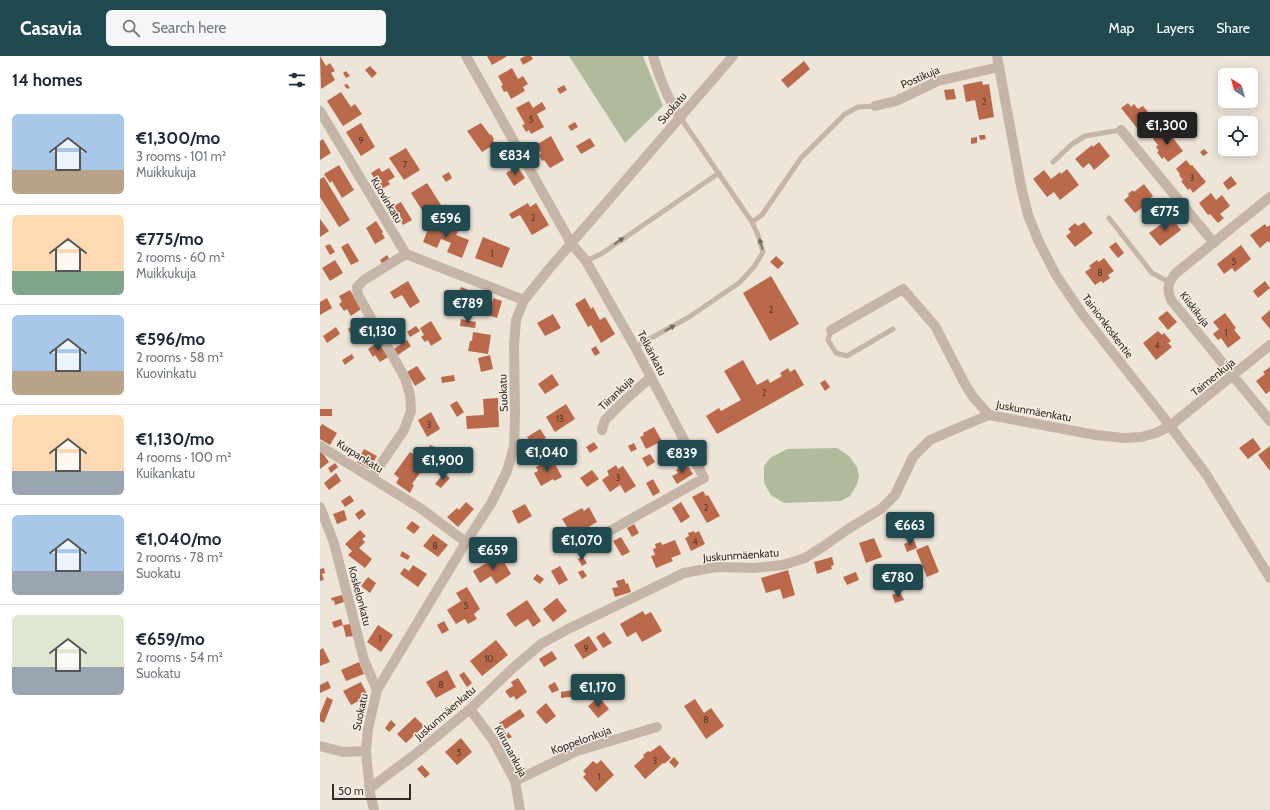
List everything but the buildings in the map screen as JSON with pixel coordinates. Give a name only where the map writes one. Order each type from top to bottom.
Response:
[{"type":"street","name":"Telkänkatu","points":[[466,56],[571,243],[586,261],[635,347],[704,478],[583,546]]},
{"type":"street","points":[[653,56],[663,87],[680,117]]},
{"type":"street","name":"Suokatu","points":[[374,810],[366,750],[368,729],[377,690],[466,542],[492,502],[507,471],[514,446],[514,345],[516,320],[524,300],[571,243],[734,56]]},
{"type":"street","name":"Tainionkoskentie","points":[[997,56],[1021,186],[1028,215],[1039,242],[1056,275],[1083,315],[1206,474],[1270,578]]},
{"type":"street","name":"Postikuja","points":[[875,106],[896,101],[938,81],[999,68]]},
{"type":"street","name":"Kuovinkatu","points":[[321,115],[406,254]]},
{"type":"street","points":[[1121,130],[1214,243]]},
{"type":"street","name":"Kiiskikuja","points":[[1270,197],[1176,273],[1169,282],[1168,292],[1171,300],[1270,421]]},
{"type":"street","points":[[372,478],[404,430],[411,411],[410,395],[405,378],[358,295],[357,287],[364,280],[406,254],[524,300]]},
{"type":"street","points":[[831,330],[903,289],[934,326],[966,386],[989,415]]},
{"type":"street","name":"Taimenkuja","points":[[1170,426],[1270,345]]},
{"type":"street","name":"Tiirankuja","points":[[602,430],[605,420],[651,377]]},
{"type":"street","name":"Juskunmäenkatu","points":[[370,788],[413,756],[470,709],[513,668],[541,644],[568,629],[684,572],[716,567],[755,568],[783,565],[805,558],[881,509],[895,495],[913,457],[930,440],[989,415],[1096,435],[1124,438],[1141,437],[1156,433],[1170,426]]},
{"type":"street","name":"Kurpankatu","points":[[320,446],[420,508],[466,542]]},
{"type":"street","name":"Koskelonkatu","points":[[320,507],[334,543],[364,660],[377,690]]},
{"type":"street","name":"Kiirunankuja","points":[[470,709],[480,720],[493,740],[515,781],[520,810]]},
{"type":"street","name":"Koppelonkuja","points":[[515,781],[577,751],[657,727]]},
{"type":"street","points":[[320,746],[343,752],[366,750]]},
{"type":"lane","points":[[752,222],[762,216],[801,158],[844,114],[858,107],[875,106]]},
{"type":"lane","points":[[635,347],[689,317],[739,283],[754,267],[763,252],[752,222],[680,117]]},
{"type":"lane","points":[[1053,162],[1072,144],[1085,136],[1121,130]]},
{"type":"lane","points":[[586,261],[601,254],[719,173]]},
{"type":"lane","points":[[1109,218],[1152,272],[1169,282]]},
{"type":"lane","points":[[831,330],[828,340],[836,353],[847,356],[893,329]]},
{"type":"green space","points":[[569,56],[643,56],[663,106],[625,143]]},
{"type":"green space","points":[[837,448],[849,456],[857,467],[859,477],[850,496],[841,501],[784,503],[771,495],[764,483],[764,466],[770,458],[787,449]]}]
